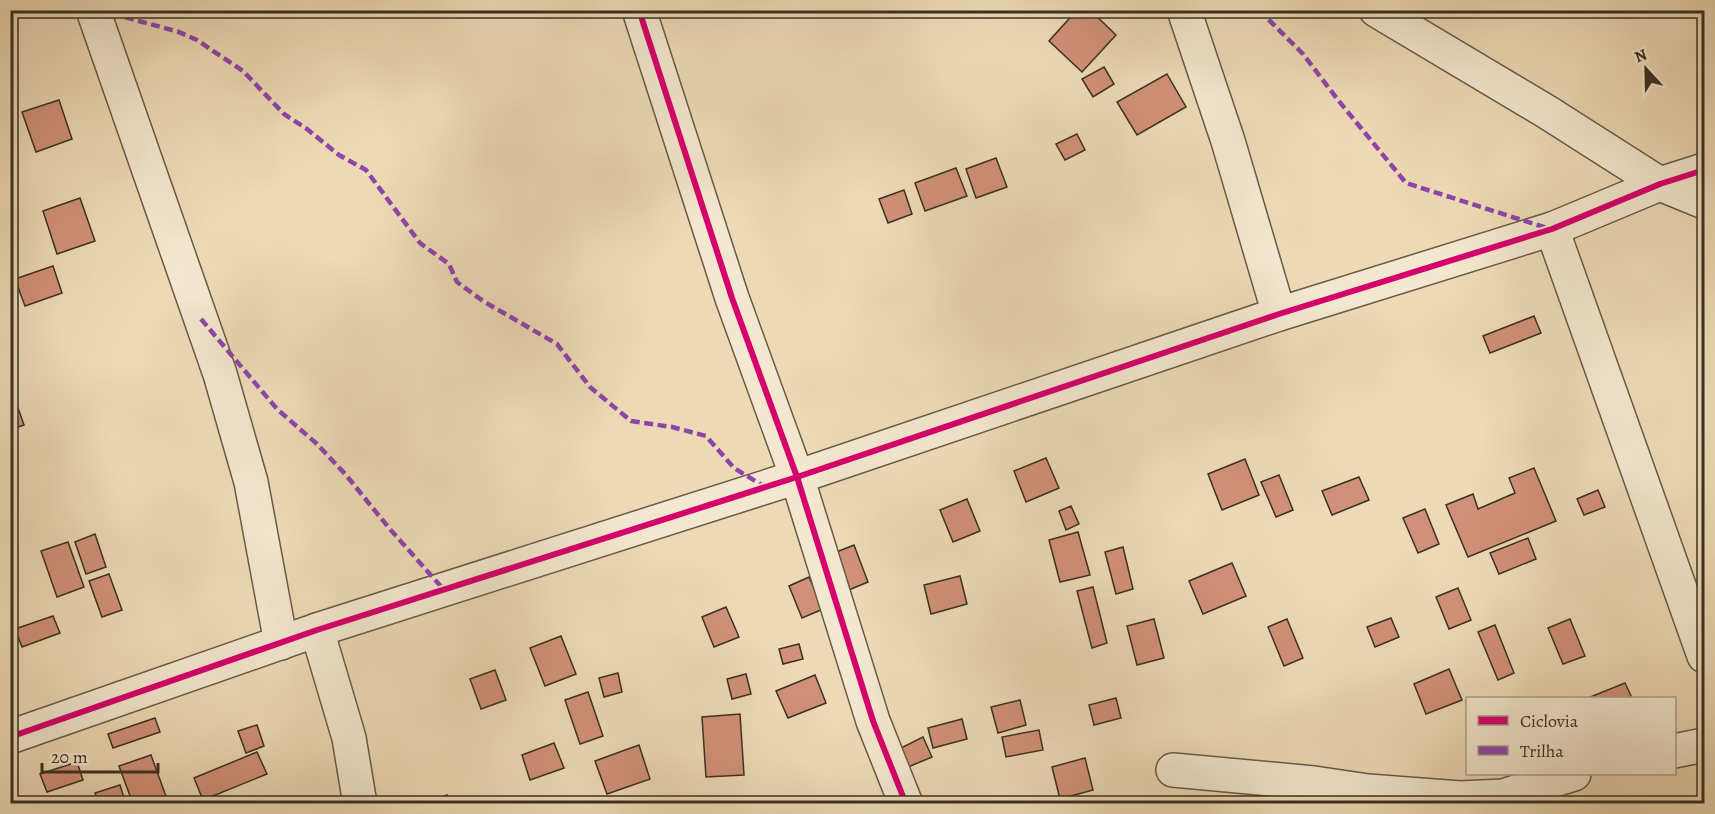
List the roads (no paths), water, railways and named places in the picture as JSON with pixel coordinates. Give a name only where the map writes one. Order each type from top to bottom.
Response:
[{"type":"street","points":[[93,10],[219,374],[251,482],[281,643]]},
{"type":"street","points":[[639,10],[732,298],[797,477],[873,721],[906,804]]},
{"type":"street","points":[[1184,10],[1228,141],[1278,314]]},
{"type":"street","points":[[1376,10],[1547,112],[1660,184],[1704,202]]},
{"type":"street","points":[[10,738],[317,630],[797,477],[1278,314],[1552,229],[1660,184],[1704,170]]},
{"type":"street","points":[[1552,229],[1704,656]]},
{"type":"street","points":[[317,630],[349,738],[360,804]]},
{"type":"street","points":[[1676,752],[1704,745]]},
{"type":"street","points":[[1173,770],[1314,783],[1368,791],[1460,798],[1503,796],[1571,775]]}]
